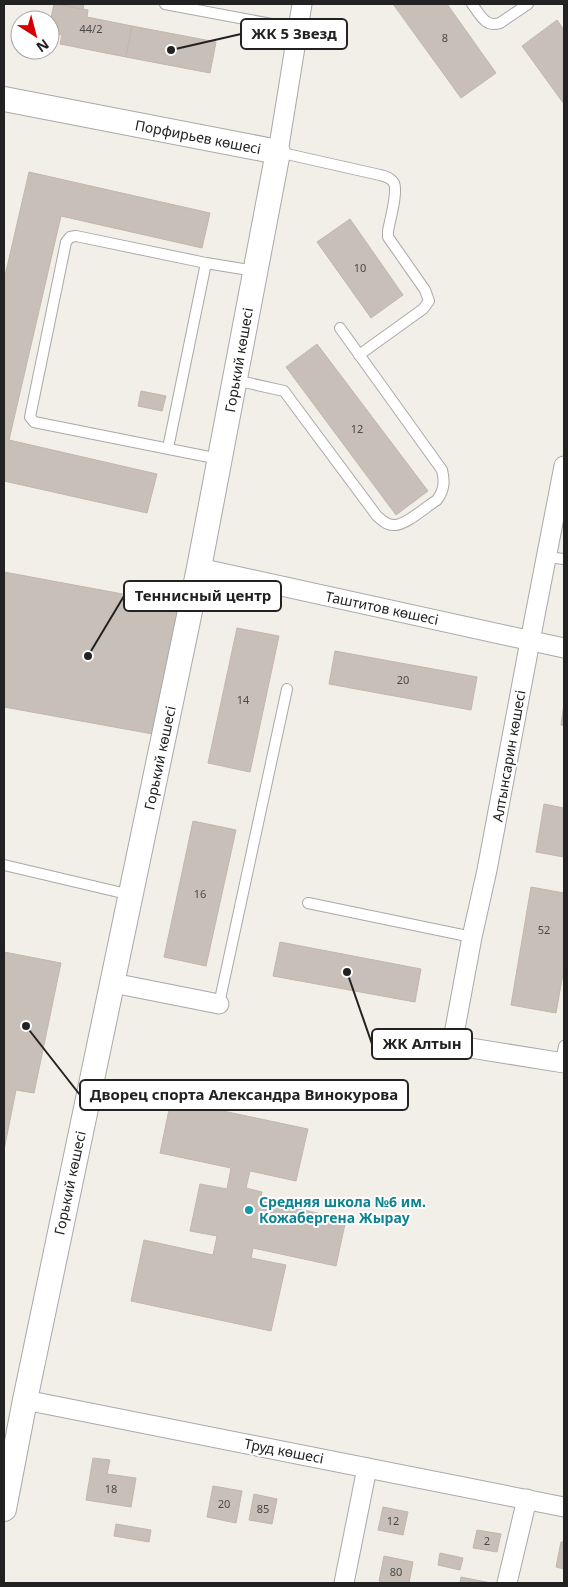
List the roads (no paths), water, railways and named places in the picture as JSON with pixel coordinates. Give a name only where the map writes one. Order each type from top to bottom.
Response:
[{"type":"street","name":"Горький көшесі","points":[[4,1509],[14,1398],[132,895],[220,459],[278,152],[302,4]]},
{"type":"street","name":"Порфирьев көшесі","points":[[4,100],[278,152]]},
{"type":"street","name":"Алтынсарин көшесі","points":[[563,1057],[452,1045],[530,641],[555,558],[564,466]]},
{"type":"street","name":"Таштитов көшесі","points":[[199,568],[564,648]]},
{"type":"street","points":[[112,983],[220,1004]]},
{"type":"street","name":"Труд көшесі","points":[[14,1398],[564,1507]]},
{"type":"street","points":[[344,1583],[367,1468]]},
{"type":"street","points":[[508,1583],[527,1499]]},
{"type":"lane","points":[[165,4],[298,29]]},
{"type":"lane","points":[[472,4],[486,22],[495,25],[528,4]]},
{"type":"lane","name":"Порфирьев көшесі","points":[[278,152],[380,174],[392,180],[395,188],[388,236],[425,290],[429,301],[424,309],[359,354]]},
{"type":"lane","points":[[220,459],[34,422],[30,417],[66,242],[70,237],[76,236],[206,263],[255,271]]},
{"type":"lane","points":[[168,448],[206,263]]},
{"type":"lane","points":[[235,380],[284,391],[377,516],[388,524],[402,523],[436,500],[444,489],[444,478],[438,464],[340,328]]},
{"type":"lane","points":[[220,1004],[287,688]]},
{"type":"lane","points":[[4,865],[132,895]]},
{"type":"lane","points":[[308,903],[472,937]]},
{"type":"place","name":"ЖК 5 Звезд","points":[[171,50]]},
{"type":"place","name":"Теннисный центр","points":[[88,656]]},
{"type":"place","name":"ЖК Алтын","points":[[347,972]]},
{"type":"place","name":"Дворец спорта Александра Винокурова","points":[[26,1026]]},
{"type":"place","name":"Средняя школа №6 им. Кожабергена Жырау","points":[[249,1210]]}]
